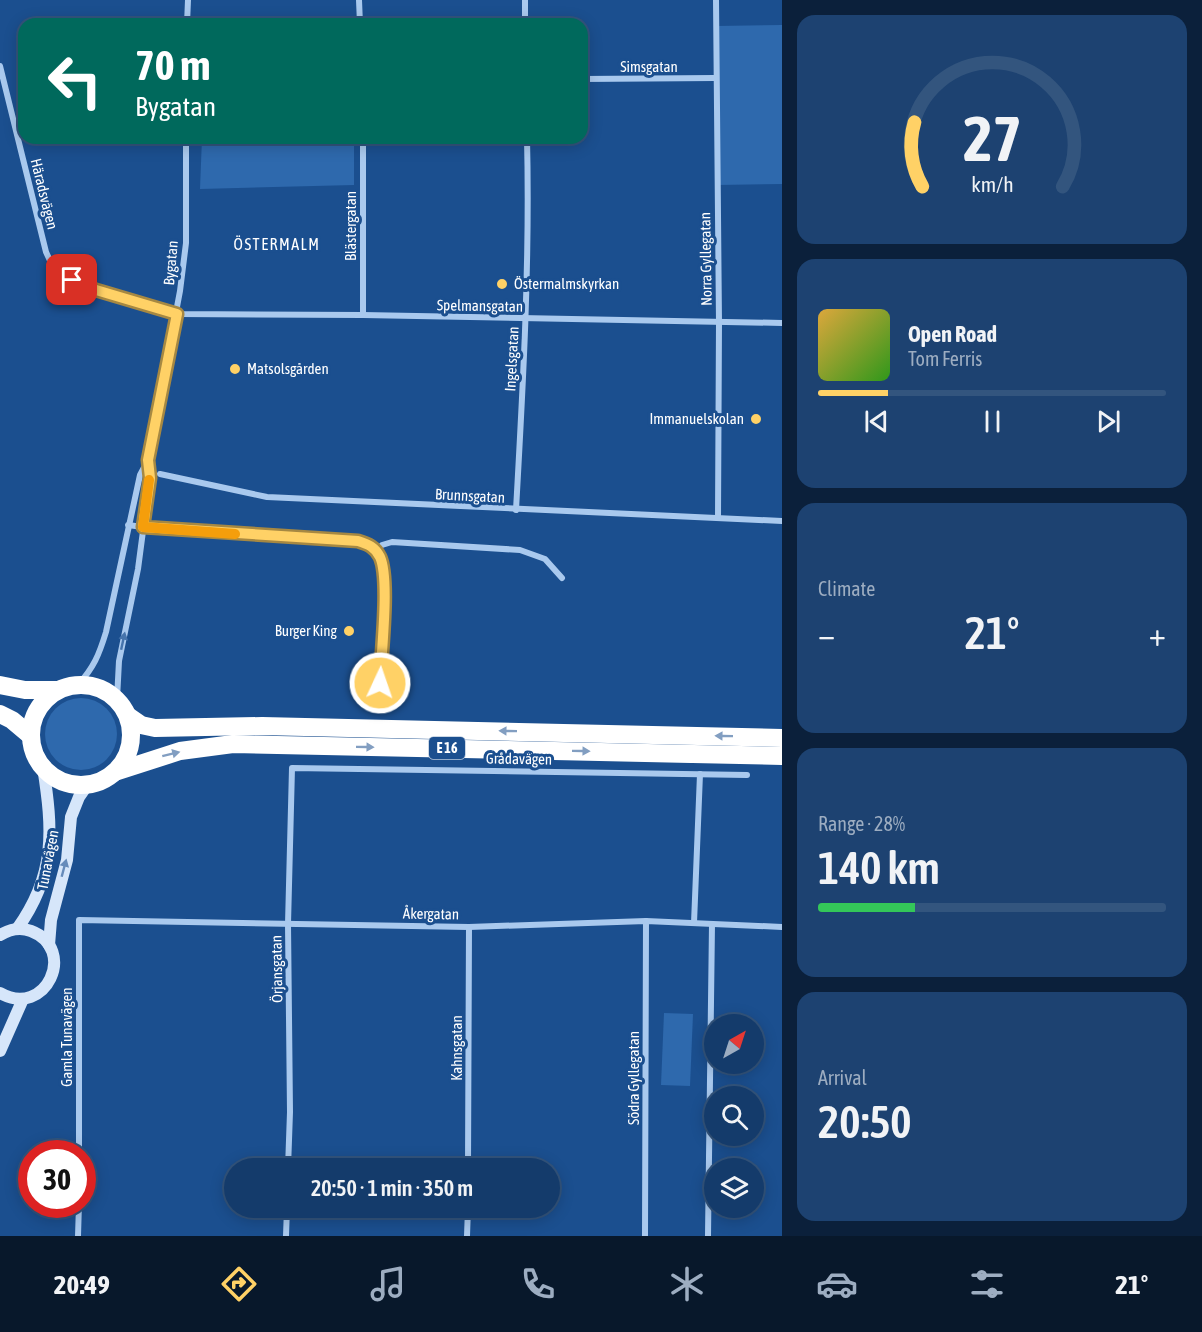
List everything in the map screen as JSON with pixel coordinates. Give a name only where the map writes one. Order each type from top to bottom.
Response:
[{"type":"highway","points":[[0,685],[25,690],[57,690],[78,685],[95,686],[117,699],[128,716],[131,733],[126,758],[115,772]]},
{"type":"highway","points":[[57,690],[45,700],[36,713],[31,736],[34,753],[43,767],[63,782],[88,784]]},
{"type":"highway","points":[[0,714],[12,720],[31,736]]},
{"type":"highway","name":"E 16","points":[[128,716],[148,727],[163,728],[262,726],[782,738]]},
{"type":"highway","name":"E 16","points":[[88,784],[103,780],[115,772],[150,759],[233,744],[782,756]]},
{"type":"street","points":[[187,18],[188,0]]},
{"type":"street","points":[[359,0],[360,18]]},
{"type":"street","points":[[525,0],[525,18]]},
{"type":"street","name":"Norra Gyllegatan","points":[[716,0],[718,518]]},
{"type":"street","name":"Häradsvägen","points":[[0,66],[18,139]]},
{"type":"street","name":"Simsgatan","points":[[588,79],[715,78]]},
{"type":"street","name":"Häradsvägen","points":[[19,144],[46,252],[53,267],[60,275],[96,290],[177,314]]},
{"type":"street","name":"Bygatan","points":[[78,685],[92,669],[102,647],[140,476],[148,460],[177,314],[186,243],[186,144]]},
{"type":"street","name":"Blästergatan","points":[[363,144],[363,315]]},
{"type":"street","name":"Ingelsgatan","points":[[516,510],[526,320],[528,214],[526,144]]},
{"type":"street","name":"Spelmansgatan","points":[[177,314],[782,323]]},
{"type":"street","name":"Bygatan","points":[[117,699],[119,661],[138,569],[150,478],[148,460]]},
{"type":"street","name":"Brunnsgatan","points":[[160,474],[267,497],[782,521]]},
{"type":"street","points":[[128,525],[358,541],[368,544],[376,550],[384,572],[380,683]]},
{"type":"street","points":[[376,550],[392,542],[520,550],[544,559],[562,578]]},
{"type":"street","name":"Tunavägen","points":[[17,929],[36,896],[47,862],[51,835],[43,767]]},
{"type":"street","name":"Grådavägen","points":[[292,768],[747,775]]},
{"type":"street","name":"Örjansgatan","points":[[288,1158],[288,924],[292,768]]},
{"type":"street","points":[[694,923],[700,774]]},
{"type":"street","name":"Tunavägen","points":[[22,999],[39,993],[51,979],[55,962],[49,945],[51,920],[67,860],[71,817],[79,797],[88,784]]},
{"type":"street","name":"Åkergatan","points":[[79,920],[469,927],[646,921],[782,927]]},
{"type":"street","name":"Gamla Tunavägen","points":[[79,920],[79,1140]]},
{"type":"street","name":"Södra Gyllegatan","points":[[645,1236],[646,921]]},
{"type":"street","points":[[708,1236],[712,924]]},
{"type":"street","name":"Kahnsgatan","points":[[468,1158],[469,927]]},
{"type":"street","points":[[0,935],[17,929],[35,933],[49,945]]},
{"type":"street","points":[[0,993],[22,999],[0,1051]]},
{"type":"street","points":[[78,1236],[79,1218]]},
{"type":"street","points":[[286,1236],[287,1218]]},
{"type":"street","points":[[467,1236],[468,1218]]},
{"type":"shaded area","points":[[782,25],[782,184],[717,185],[716,26]]},
{"type":"shaded area","points":[[202,144],[354,144],[354,185],[200,189]]},
{"type":"shaded area","points":[[88,698],[107,708],[115,720],[117,734],[115,748],[107,760],[95,768],[74,770],[55,760],[47,748],[45,727],[55,708],[67,700]]},
{"type":"shaded area","points":[[664,1013],[693,1014],[690,1086],[661,1085]]},
{"type":"slow traffic","points":[[149,480],[143,527],[235,534]]},
{"type":"place","name":"Östermalmskyrkan","points":[[502,284]]},
{"type":"place","name":"Matsolsgården","points":[[235,369]]},
{"type":"place","name":"Immanuelskolan","points":[[756,419]]},
{"type":"place","name":"Burger King","points":[[349,631]]},
{"type":"district","name":"ÖSTERMALM","points":[[277,244]]},
{"type":"route","points":[[72,280],[96,290],[177,314],[148,460],[150,478],[143,527],[358,541],[368,544],[376,550],[384,572],[380,683]]}]
